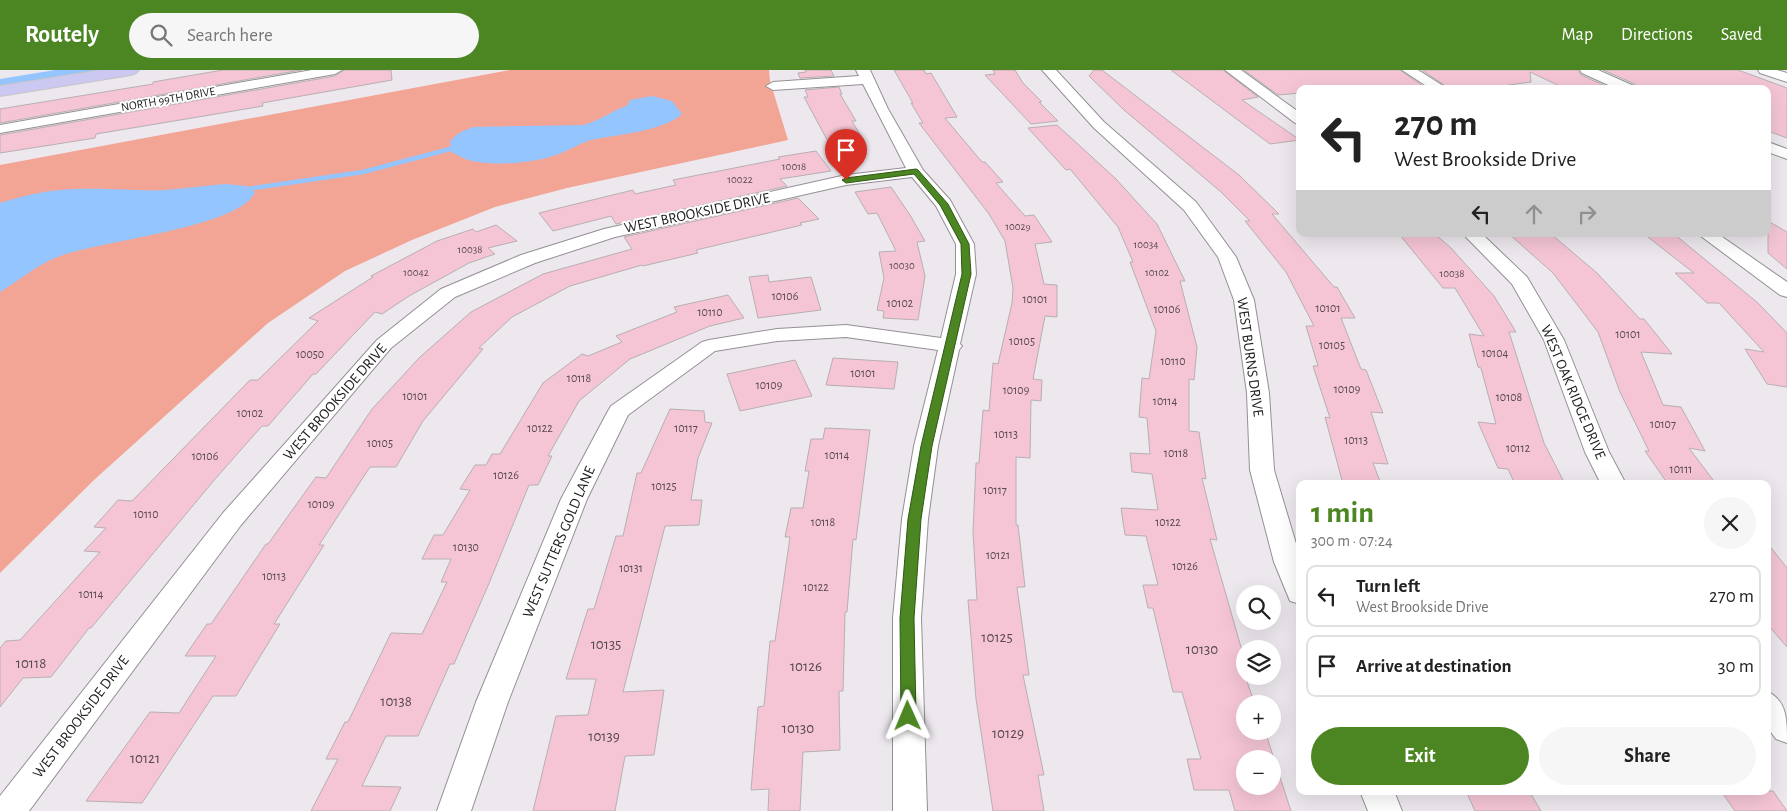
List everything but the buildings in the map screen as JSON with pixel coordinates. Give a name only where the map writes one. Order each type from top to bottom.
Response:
[{"type":"main road","points":[[0,76],[41,70]]},
{"type":"main road","points":[[0,91],[130,70]]},
{"type":"street","name":"NORTH 99TH DRIVE","points":[[0,129],[335,70]]},
{"type":"street","name":"WEST BURNS DRIVE","points":[[1049,70],[1099,125],[1190,206],[1227,257],[1244,300],[1258,393],[1262,470],[1288,562],[1296,583]]},
{"type":"street","points":[[1232,70],[1296,117]]},
{"type":"street","points":[[1409,70],[1434,85]]},
{"type":"street","points":[[1587,70],[1619,85]]},
{"type":"street","points":[[1765,70],[1787,78]]},
{"type":"street","points":[[773,86],[865,75],[881,109],[916,172],[944,204],[965,244],[966,274],[951,346],[926,446],[915,519],[907,618],[910,811]]},
{"type":"street","points":[[1771,148],[1787,154]]},
{"type":"street","name":"WEST BROOKSIDE DRIVE","points":[[9,811],[232,519],[384,344],[448,293],[528,259],[610,233],[846,180],[916,172]]},
{"type":"street","name":"WEST OAK RIDGE DRIVE","points":[[1475,237],[1520,281],[1554,340],[1596,452],[1612,480]]},
{"type":"street","points":[[1712,237],[1787,291]]},
{"type":"street","name":"WEST SUTTERS GOLD LANE","points":[[454,811],[492,702],[574,499],[619,411],[709,346],[776,335],[846,331],[951,346]]},
{"type":"street","points":[[1771,709],[1787,729]]},
{"type":"street","points":[[1379,795],[1385,811]]},
{"type":"shaded area","points":[[510,70],[769,70],[770,81],[788,140],[567,188],[495,207],[412,240],[345,271],[268,323],[94,480],[0,573],[0,165]]},
{"type":"water","points":[[55,70],[118,70],[0,89],[0,79]]},
{"type":"water","points":[[652,96],[672,101],[682,114],[652,129],[591,140],[559,154],[527,162],[502,164],[478,162],[451,152],[450,141],[459,133],[473,127],[583,125],[628,105],[630,100]]},
{"type":"water","points":[[226,184],[246,186],[255,192],[244,204],[223,215],[196,224],[55,258],[34,269],[0,292],[0,203],[19,197],[68,189],[159,190]]},
{"type":"waterway","points":[[240,190],[363,172],[450,149]]},
{"type":"route","points":[[846,180],[916,172],[944,204],[965,244],[966,274],[951,346],[926,446],[915,519],[907,618],[908,716]]}]
